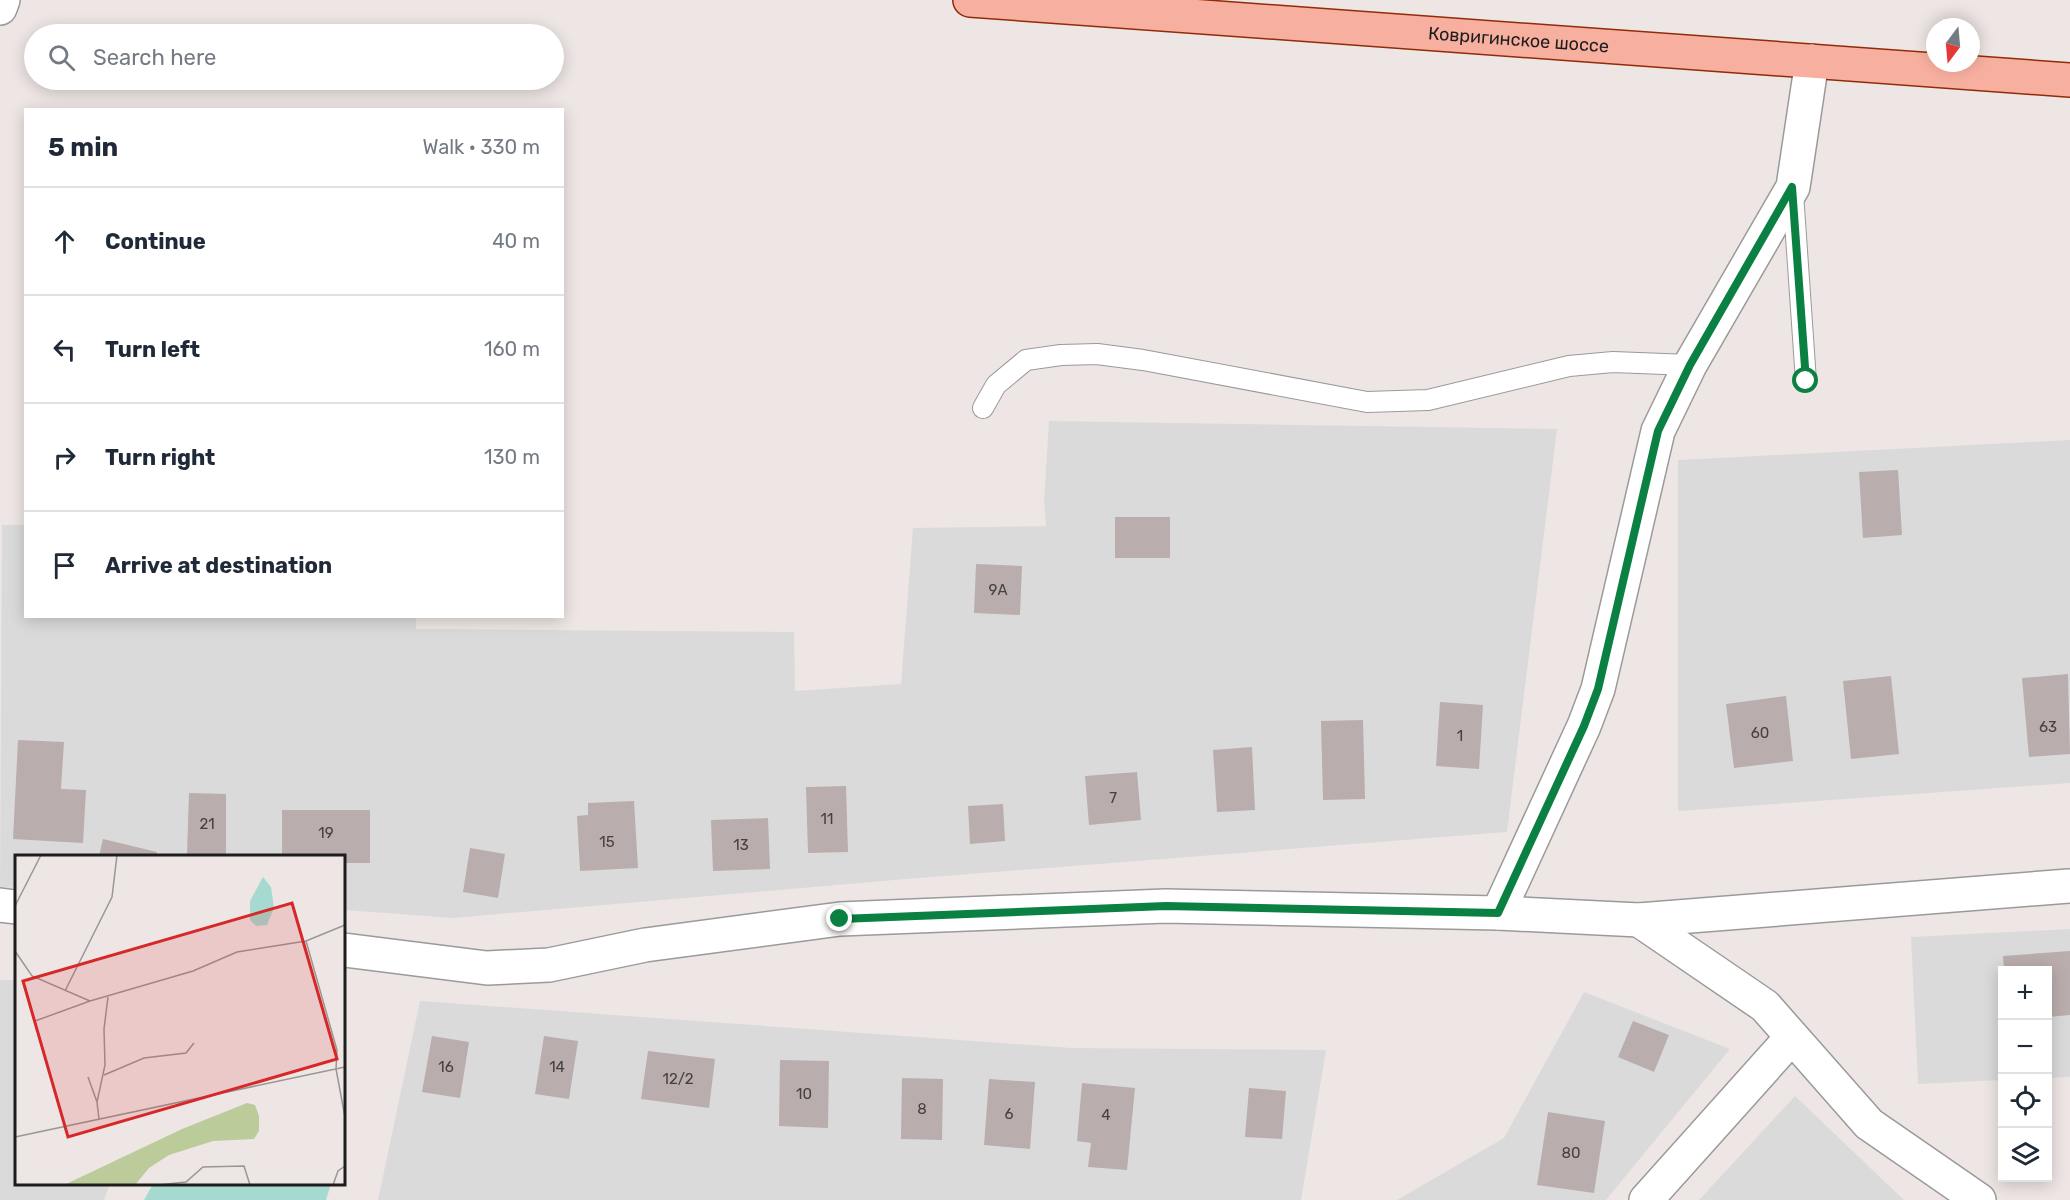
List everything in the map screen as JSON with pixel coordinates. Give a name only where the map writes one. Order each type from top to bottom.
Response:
[{"type":"main road","name":"Ковригинское шоссе","points":[[970,0],[2070,80]]},
{"type":"street","points":[[0,8],[3,0]]},
{"type":"street","points":[[1498,913],[1584,726],[1598,689],[1658,431],[1690,365],[1792,187],[1812,61]]},
{"type":"street","points":[[345,950],[487,968],[549,965],[645,945],[840,919],[1166,906],[1498,913],[1639,920],[2069,886]]},
{"type":"street","points":[[0,905],[15,908]]},
{"type":"street","points":[[1639,920],[1765,1006],[1869,1124],[1979,1200]]},
{"type":"street","points":[[1646,1200],[1792,1037]]},
{"type":"lane","points":[[1792,187],[1806,381]]},
{"type":"lane","points":[[983,408],[996,385],[1026,360],[1061,355],[1097,354],[1143,360],[1367,402],[1428,400],[1569,366],[1613,362],[1690,365]]},
{"type":"shaded area","points":[[1049,421],[1557,429],[1507,832],[906,879],[453,918],[345,910],[345,855],[15,855],[15,888],[0,887],[2,525],[24,525],[24,618],[416,618],[416,629],[794,632],[795,691],[901,684],[913,528],[1046,526],[1044,502]]},
{"type":"shaded area","points":[[2070,440],[2070,783],[1678,811],[1678,460]]},
{"type":"shaded area","points":[[2070,929],[2070,1077],[2052,1078],[2052,966],[1998,966],[1998,1080],[1918,1084],[1911,937]]},
{"type":"shaded area","points":[[0,980],[15,980],[15,1185],[110,1185],[104,1200],[0,1200]]},
{"type":"shaded area","points":[[1584,992],[1730,1049],[1606,1200],[1397,1200],[1504,1138]]},
{"type":"shaded area","points":[[420,1001],[1071,1048],[1326,1050],[1301,1200],[378,1200]]},
{"type":"shaded area","points":[[1795,1096],[1904,1200],[1699,1200]]},
{"type":"water","points":[[152,1185],[331,1185],[326,1200],[144,1200]]},
{"type":"building","points":[[1898,470],[1902,535],[1863,538],[1859,472]]},
{"type":"building","points":[[1115,517],[1170,517],[1170,558],[1115,558]]},
{"type":"building","points":[[976,564],[1022,566],[1020,615],[974,613]]},
{"type":"building","points":[[2068,674],[2070,754],[2029,757],[2022,678]]},
{"type":"building","points":[[1891,676],[1899,754],[1851,759],[1843,681]]},
{"type":"building","points":[[1786,696],[1793,761],[1734,768],[1726,704]]},
{"type":"building","points":[[1440,702],[1483,705],[1479,769],[1436,766]]},
{"type":"building","points":[[1363,720],[1365,799],[1323,800],[1321,721]]},
{"type":"building","points":[[18,740],[64,742],[61,789],[86,790],[83,843],[13,839]]},
{"type":"building","points":[[1252,747],[1255,810],[1217,812],[1213,750]]},
{"type":"building","points":[[1137,772],[1141,820],[1089,825],[1085,776]]},
{"type":"building","points":[[846,786],[848,852],[808,853],[806,787]]},
{"type":"building","points":[[189,793],[226,794],[226,855],[187,854]]},
{"type":"building","points":[[634,801],[638,868],[580,871],[577,816],[588,815],[588,803]]},
{"type":"building","points":[[1003,804],[1005,841],[970,844],[968,806]]},
{"type":"building","points":[[282,810],[370,810],[370,863],[345,863],[345,855],[282,855]]},
{"type":"building","points":[[768,818],[770,869],[713,871],[711,820]]},
{"type":"building","points":[[103,839],[157,852],[156,855],[99,855]]},
{"type":"building","points":[[470,848],[505,854],[498,898],[463,892]]},
{"type":"building","points":[[2070,951],[2070,1015],[2052,1017],[2052,966],[2004,966],[2003,956]]},
{"type":"building","points":[[1633,1021],[1669,1035],[1654,1072],[1618,1057]]},
{"type":"building","points":[[432,1036],[469,1042],[460,1098],[422,1092]]},
{"type":"building","points":[[544,1036],[578,1041],[569,1099],[535,1094]]},
{"type":"building","points":[[648,1051],[715,1059],[709,1108],[641,1099]]},
{"type":"building","points":[[780,1060],[829,1061],[828,1128],[779,1126]]},
{"type":"building","points":[[902,1078],[943,1079],[942,1140],[901,1139]]},
{"type":"building","points":[[989,1079],[1035,1082],[1030,1149],[984,1145]]},
{"type":"building","points":[[1082,1083],[1135,1088],[1127,1170],[1088,1167],[1091,1143],[1077,1141]]},
{"type":"building","points":[[1249,1088],[1286,1091],[1282,1139],[1245,1137]]},
{"type":"building","points":[[1548,1112],[1605,1121],[1594,1193],[1537,1185]]},
{"type":"route","points":[[840,919],[1166,906],[1498,913],[1584,726],[1598,689],[1658,431],[1690,365],[1792,187],[1806,381]]}]
